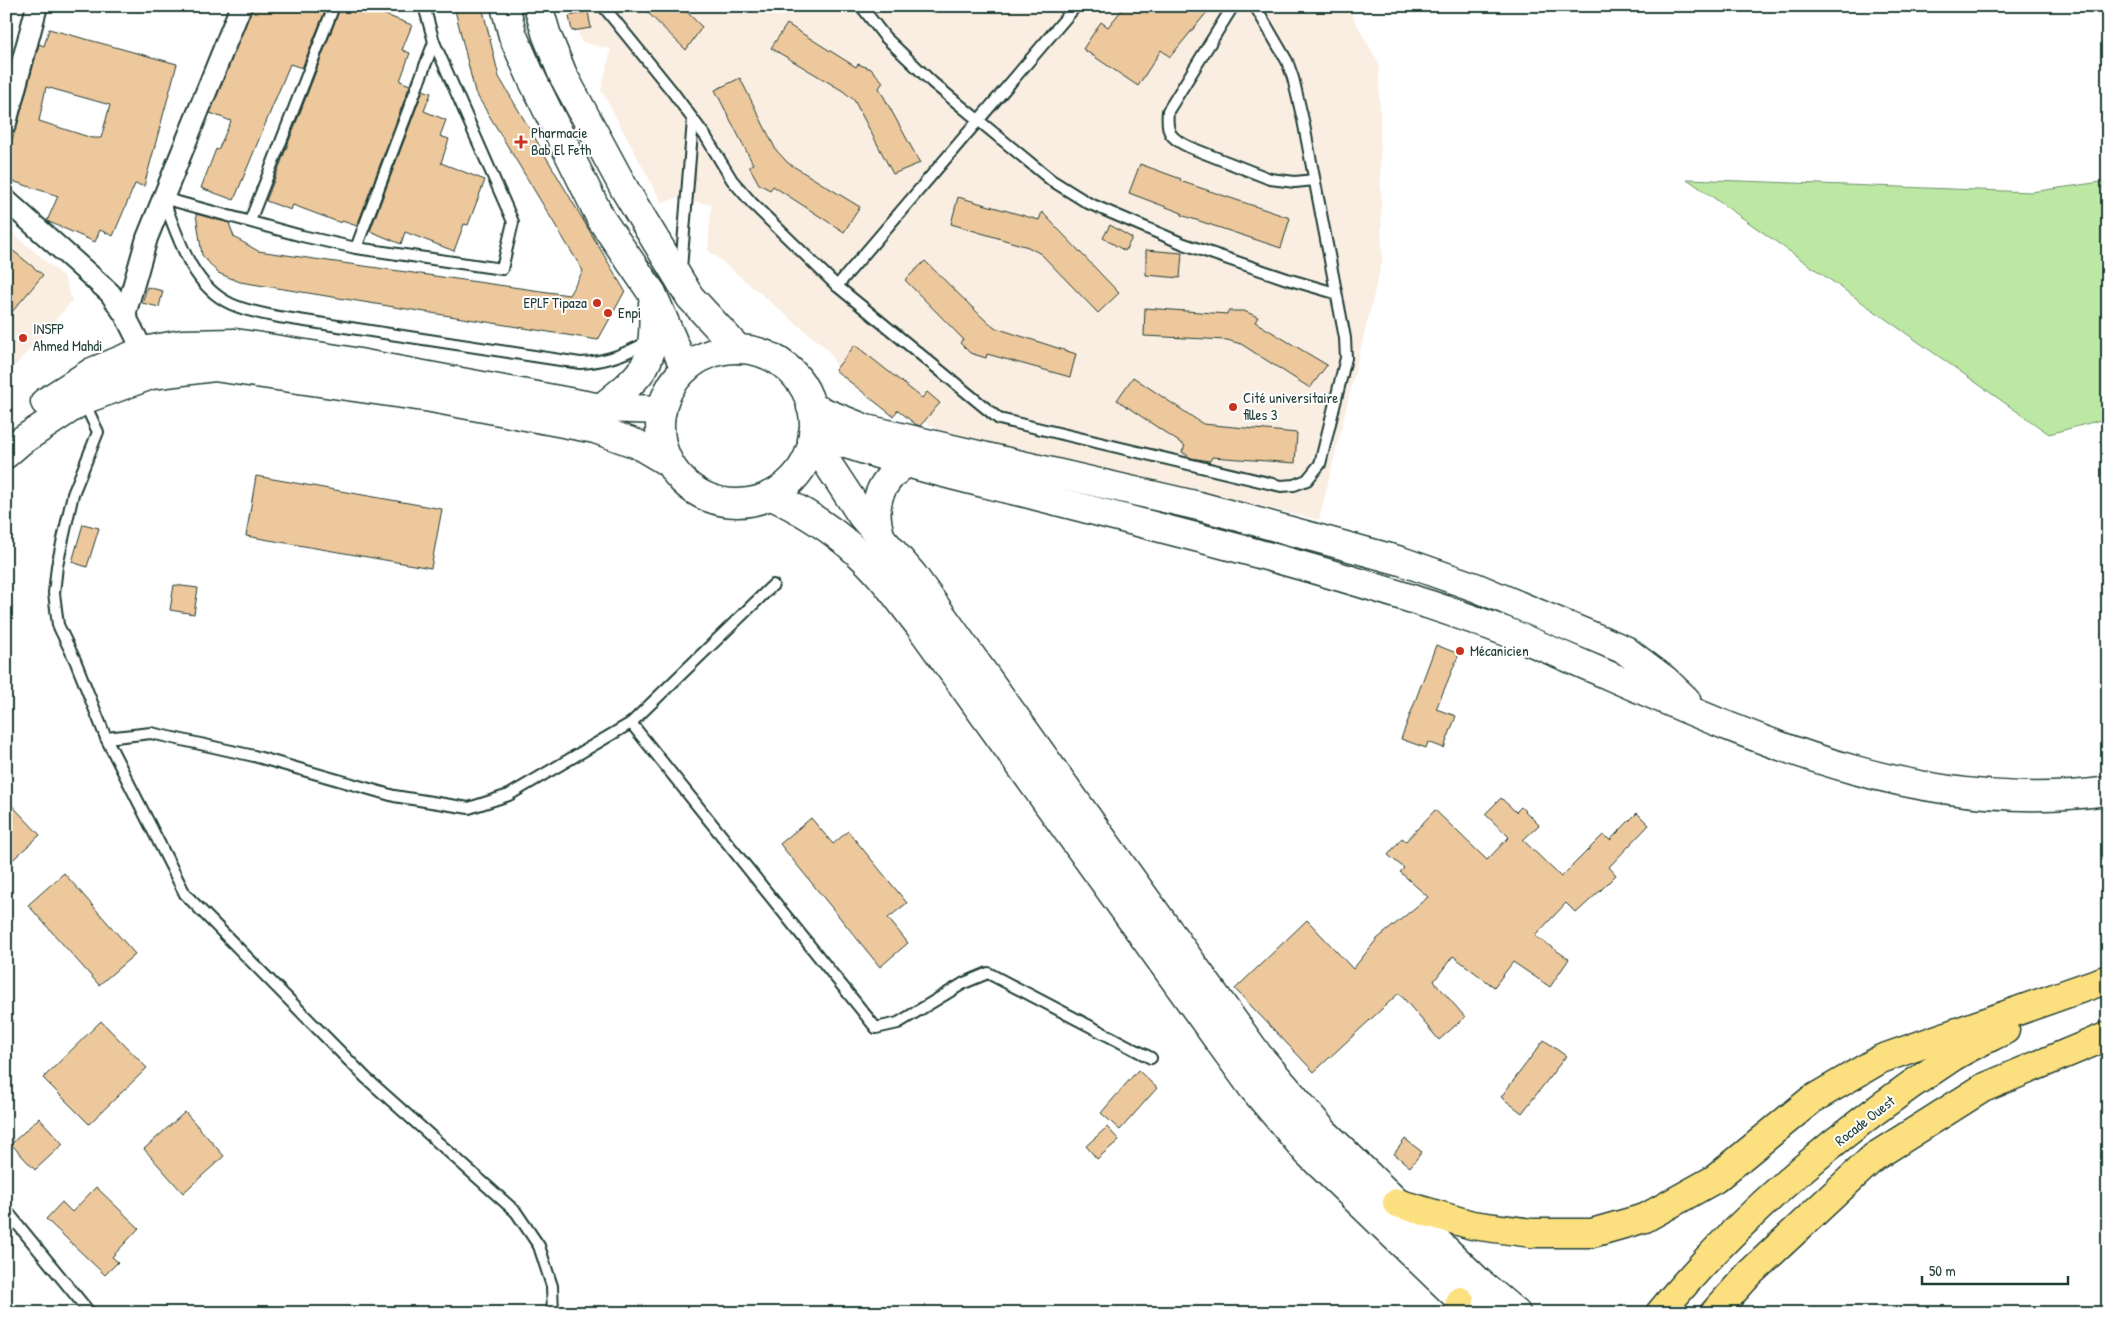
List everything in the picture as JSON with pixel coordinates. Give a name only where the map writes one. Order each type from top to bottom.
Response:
[{"type":"highway","points":[[1397,1204],[1472,1225],[1532,1233],[1592,1233],[1645,1218],[1715,1179],[1810,1100],[1881,1059],[2108,980]]},
{"type":"highway","name":"Rocade Ouest","points":[[1660,1313],[1733,1232],[1802,1170],[1876,1110],[1953,1057],[2038,1013],[2108,980]]},
{"type":"highway","points":[[1714,1313],[1750,1274],[1874,1157],[1983,1088],[2108,1036]]},
{"type":"main road","points":[[504,6],[513,36],[533,81],[601,219],[652,293],[686,369]]},
{"type":"main road","points":[[538,6],[547,36],[563,75],[625,190],[690,297],[738,349]]},
{"type":"main road","points":[[601,408],[633,382],[644,367],[652,348],[653,339],[652,293]]},
{"type":"main road","points":[[6,454],[21,440],[83,400],[182,344],[236,343],[343,360],[601,408],[662,410]]},
{"type":"main road","points":[[812,427],[808,454],[802,467],[793,478],[770,495],[755,501],[738,503],[721,502],[705,497],[679,477],[669,462],[662,446],[660,428],[662,410],[670,388],[686,369],[697,360],[710,354],[738,349],[763,354],[784,366],[796,377],[805,391],[812,427],[850,500],[919,583],[1258,1055],[1325,1133],[1397,1204],[1467,1302]]},
{"type":"main road","points":[[6,432],[34,409],[92,372],[147,363],[214,367],[431,398],[595,429],[637,444],[669,462]]},
{"type":"main road","points":[[812,427],[906,463],[1341,576],[1520,637],[1762,740],[1811,758],[1878,777],[1946,791],[2025,798],[2062,797],[2108,792]]},
{"type":"main road","points":[[812,427],[866,429],[1199,506],[1318,537],[1410,564],[1475,587],[1625,650],[1670,684],[1697,713]]},
{"type":"main road","points":[[880,535],[876,514],[879,494],[885,482],[894,471],[906,463]]},
{"type":"main road","points":[[770,495],[817,520],[858,552],[876,571],[925,633],[1252,1087],[1307,1152],[1467,1302],[1516,1313]]},
{"type":"street","points":[[6,123],[37,6]]},
{"type":"street","points":[[125,315],[145,246],[163,198],[241,6]]},
{"type":"street","points":[[6,200],[110,293],[125,315],[147,363]]},
{"type":"lane","points":[[250,222],[334,6]]},
{"type":"lane","points":[[163,198],[356,248],[502,269],[513,222],[434,42],[424,6]]},
{"type":"lane","points":[[603,6],[672,90],[737,186],[752,203],[838,286],[999,419],[1280,486],[1294,485],[1307,480],[1320,464],[1346,358],[1345,338],[1293,78],[1287,61],[1255,6]]},
{"type":"lane","points":[[861,6],[892,44],[933,83],[1051,180],[1088,203],[1184,244],[1335,293]]},
{"type":"lane","points":[[838,286],[1076,6]]},
{"type":"lane","points":[[1232,6],[1168,111],[1167,124],[1170,135],[1178,142],[1189,147],[1270,179],[1295,182],[1314,180]]},
{"type":"lane","points":[[356,248],[434,42]]},
{"type":"lane","points":[[680,280],[693,120]]},
{"type":"lane","points":[[163,198],[188,262],[203,282],[218,296],[246,310],[279,318],[580,363],[601,362],[620,356],[653,339]]},
{"type":"lane","points":[[83,400],[98,432],[73,494],[57,566],[54,594],[58,625],[75,660],[106,738],[185,894],[366,1078],[516,1212],[539,1246],[552,1286],[553,1313]]},
{"type":"lane","points":[[106,738],[151,733],[254,756],[394,796],[469,808],[509,795],[631,723],[773,585]]},
{"type":"lane","points":[[631,723],[876,1028],[898,1023],[964,983],[988,974],[1151,1058]]},
{"type":"lane","points":[[6,1210],[90,1313]]},
{"type":"shaded area","points":[[571,6],[1347,6],[1379,64],[1382,261],[1319,520],[939,430],[844,380],[828,350],[708,250],[711,205],[677,198],[662,203],[601,90],[611,49],[581,42]]},
{"type":"shaded area","name":"INSFP Ahmed Mahdi","points":[[6,227],[64,277],[72,301],[6,376]]},
{"type":"green space","points":[[1687,179],[2031,192],[2108,181],[2108,418],[2049,434]]},
{"type":"building","points":[[253,6],[327,6],[302,68],[290,64],[234,200],[201,188],[216,149],[218,150],[231,121],[210,113]]},
{"type":"building","points":[[341,6],[372,6],[370,9],[412,25],[402,50],[410,53],[400,81],[410,85],[357,226],[342,221],[341,223],[293,205],[291,210],[266,201]]},
{"type":"building","points":[[454,6],[482,6],[499,77],[625,291],[598,340],[240,282],[218,273],[202,255],[196,214],[229,223],[234,237],[258,251],[569,295],[583,271],[475,92]]},
{"type":"building","points":[[641,6],[681,6],[702,27],[686,50]]},
{"type":"building","points":[[1125,6],[1212,6],[1170,57],[1161,50],[1138,86],[1083,49],[1101,22],[1108,27]]},
{"type":"building","points":[[588,12],[591,28],[572,31],[569,16]]},
{"type":"building","points":[[787,24],[856,67],[858,64],[871,69],[883,82],[879,88],[920,163],[893,174],[854,100],[843,91],[771,48]]},
{"type":"building","points":[[49,29],[177,64],[144,186],[135,184],[113,236],[100,230],[95,242],[47,221],[58,196],[6,179],[6,155],[17,126],[39,44],[44,46]],"holes":[[[46,87],[110,105],[101,138],[92,138],[39,121]]]},
{"type":"building","points":[[740,78],[776,150],[788,163],[860,207],[844,232],[773,186],[770,190],[759,184],[749,166],[753,164],[715,90]]},
{"type":"building","points":[[423,90],[431,93],[424,111],[446,120],[440,136],[449,139],[441,163],[485,180],[468,225],[464,224],[454,251],[405,232],[401,244],[370,231]]},
{"type":"building","points":[[1140,164],[1181,179],[1180,181],[1290,218],[1281,248],[1181,215],[1182,213],[1129,193]]},
{"type":"building","points":[[958,197],[1039,220],[1042,212],[1119,293],[1098,313],[1041,254],[1028,247],[951,224]]},
{"type":"building","points":[[1110,225],[1132,238],[1125,251],[1103,238]]},
{"type":"building","points":[[6,245],[43,275],[6,319]]},
{"type":"building","points":[[1146,250],[1182,253],[1180,278],[1146,275]]},
{"type":"building","points":[[925,261],[984,319],[996,328],[1076,354],[1070,377],[987,354],[986,358],[970,353],[960,343],[963,339],[905,280]]},
{"type":"building","points":[[147,287],[163,291],[159,307],[142,303]]},
{"type":"building","points":[[1145,308],[1227,314],[1228,311],[1244,311],[1258,317],[1255,322],[1327,365],[1310,388],[1241,344],[1227,340],[1144,336]]},
{"type":"building","points":[[855,345],[922,398],[927,392],[940,403],[920,426],[898,410],[893,416],[835,370]]},
{"type":"building","points":[[1133,377],[1203,424],[1297,433],[1295,463],[1212,457],[1210,461],[1191,458],[1182,452],[1185,446],[1117,400]]},
{"type":"building","points":[[256,476],[442,509],[431,568],[246,536]]},
{"type":"building","points":[[83,524],[99,528],[87,567],[72,562]]},
{"type":"building","points":[[174,585],[198,588],[194,614],[170,610]]},
{"type":"building","points":[[1436,645],[1459,654],[1436,709],[1456,716],[1444,748],[1428,742],[1426,748],[1401,739]]},
{"type":"building","points":[[1501,798],[1516,812],[1521,807],[1539,825],[1523,840],[1561,877],[1603,835],[1610,840],[1637,813],[1649,825],[1609,867],[1616,875],[1601,890],[1576,913],[1566,903],[1535,936],[1569,959],[1550,987],[1513,962],[1494,987],[1453,956],[1434,981],[1465,1017],[1439,1040],[1399,993],[1314,1072],[1235,989],[1307,920],[1353,969],[1377,939],[1428,897],[1400,872],[1404,868],[1388,855],[1402,838],[1406,841],[1435,810],[1487,860],[1509,837],[1485,814]]},
{"type":"building","points":[[6,799],[40,835],[6,866]]},
{"type":"building","points":[[811,818],[833,844],[848,831],[907,903],[888,918],[908,943],[880,967],[780,844]]},
{"type":"building","points":[[64,873],[135,954],[99,985],[28,905]]},
{"type":"building","points":[[101,1021],[147,1068],[89,1124],[43,1078]]},
{"type":"building","points":[[1544,1040],[1566,1056],[1522,1113],[1501,1097]]},
{"type":"building","points":[[1138,1070],[1157,1088],[1120,1130],[1101,1113]]},
{"type":"building","points":[[185,1112],[224,1156],[183,1193],[144,1149]]},
{"type":"building","points":[[39,1118],[63,1144],[35,1170],[11,1144]]},
{"type":"building","points":[[1107,1127],[1119,1140],[1097,1159],[1086,1146]]},
{"type":"building","points":[[1405,1139],[1422,1152],[1410,1167],[1394,1154]]},
{"type":"building","points":[[96,1187],[139,1228],[112,1257],[118,1262],[105,1275],[46,1219],[62,1202],[72,1212]]},
{"type":"place","name":"Pharmacie Bab El Feth","points":[[521,142]]},
{"type":"place","name":"EPLF Tipaza","points":[[597,303]]},
{"type":"place","name":"Enpi","points":[[608,313]]},
{"type":"place","name":"INSFP Ahmed Mahdi","points":[[23,338]]},
{"type":"place","name":"Cité universitaire filles 3","points":[[1233,407]]},
{"type":"place","name":"Mécanicien","points":[[1460,651]]}]
